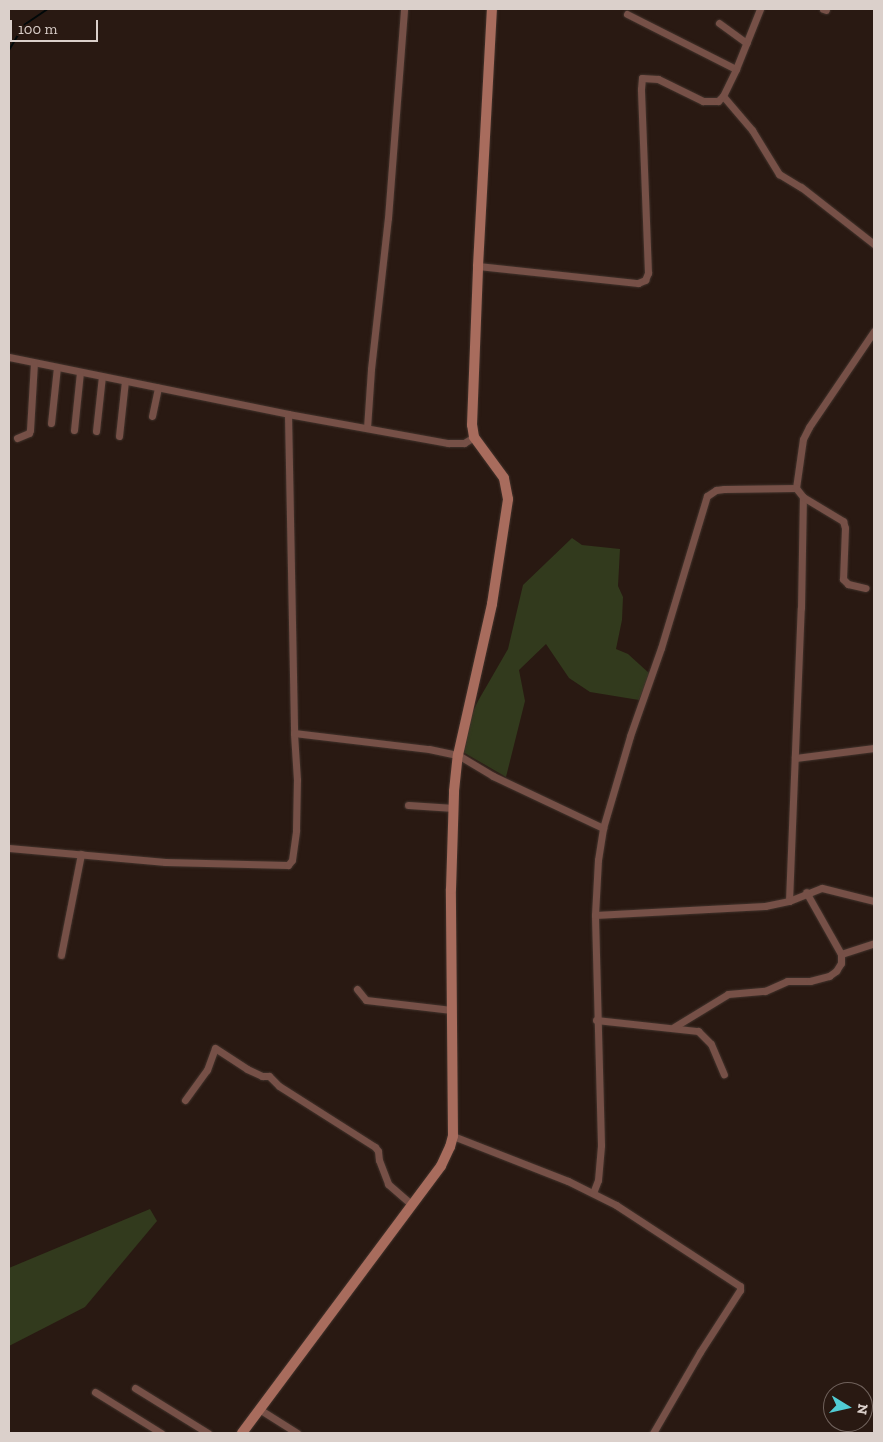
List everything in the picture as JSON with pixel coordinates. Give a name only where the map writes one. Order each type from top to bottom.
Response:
[{"type":"street","points":[[367,428],[371,369],[389,208],[404,9]]},
{"type":"street","points":[[242,1433],[447,1156],[453,1136],[451,1010],[454,808],[458,755],[492,604],[508,499],[504,478],[474,437],[471,409],[492,9]]},
{"type":"street","points":[[478,266],[644,282],[648,273],[642,78],[658,79],[708,102],[718,101],[723,96],[736,69],[760,9]]},
{"type":"street","points":[[627,14],[736,69]]},
{"type":"street","points":[[719,23],[747,42]]},
{"type":"street","points":[[723,96],[747,124],[778,174],[802,187],[874,244]]},
{"type":"street","points":[[866,588],[848,584],[842,579],[845,528],[843,521],[803,497],[796,488],[804,439],[808,427],[874,331]]},
{"type":"street","points":[[9,357],[288,414],[448,443],[464,443],[474,437]]},
{"type":"street","points":[[17,438],[28,433],[30,430],[34,363]]},
{"type":"street","points":[[51,423],[57,367]]},
{"type":"street","points":[[74,430],[80,372]]},
{"type":"street","points":[[96,431],[102,376]]},
{"type":"street","points":[[119,436],[125,381]]},
{"type":"street","points":[[152,416],[158,388]]},
{"type":"street","points":[[9,848],[165,862],[288,865],[292,860],[296,830],[297,780],[294,733],[288,414]]},
{"type":"street","points":[[593,1193],[598,1180],[600,1145],[596,1020],[596,915],[598,860],[603,828],[630,736],[659,655],[707,496],[716,490],[724,489],[796,488]]},
{"type":"street","points":[[788,901],[795,758],[803,497]]},
{"type":"street","points":[[294,733],[429,749],[458,755],[493,776],[603,828]]},
{"type":"street","points":[[795,758],[874,748]]},
{"type":"street","points":[[408,805],[454,808]]},
{"type":"street","points":[[61,955],[81,854]]},
{"type":"street","points":[[596,915],[765,906],[788,901],[806,892],[827,888],[874,901]]},
{"type":"street","points":[[674,1028],[728,994],[765,991],[787,981],[810,981],[829,976],[836,971],[841,962],[841,954],[806,892]]},
{"type":"street","points":[[841,954],[874,943]]},
{"type":"street","points":[[357,989],[366,1000],[451,1010]]},
{"type":"street","points":[[596,1020],[698,1031],[708,1040],[715,1051],[724,1074]]},
{"type":"street","points":[[185,1100],[207,1070],[215,1048],[246,1069],[262,1076],[269,1076],[279,1086],[300,1097],[375,1147],[378,1151],[379,1160],[388,1184],[412,1205]]},
{"type":"street","points":[[453,1136],[505,1155],[616,1205],[741,1287],[653,1433]]},
{"type":"street","points":[[135,1388],[208,1433]]},
{"type":"street","points":[[95,1392],[161,1433]]},
{"type":"street","points":[[259,1409],[298,1433]]},
{"type":"green space","points":[[572,538],[582,545],[620,549],[618,586],[623,597],[622,620],[616,649],[628,654],[650,674],[639,700],[590,692],[569,678],[546,644],[519,670],[525,701],[506,777],[456,748],[478,701],[508,649],[523,585]]},
{"type":"green space","points":[[150,1209],[157,1221],[85,1307],[9,1346],[9,1268]]},
{"type":"waterway","points":[[9,50],[24,25],[48,9]]}]
